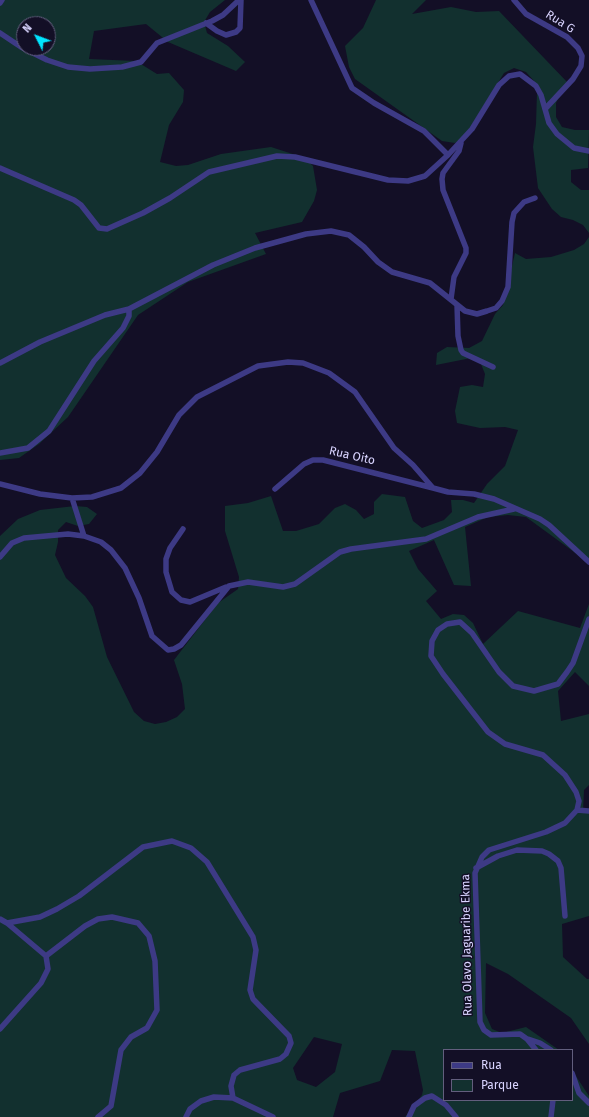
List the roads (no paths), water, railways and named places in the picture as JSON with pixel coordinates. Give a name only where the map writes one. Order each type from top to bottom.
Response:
[{"type":"street","points":[[0,33],[21,47],[47,60],[68,67],[90,69],[138,64],[145,59],[155,44],[222,15],[240,0]]},
{"type":"street","points":[[206,23],[217,31],[226,35],[236,32],[240,28],[240,0]]},
{"type":"street","points":[[310,0],[352,88],[374,103],[424,131],[448,155]]},
{"type":"street","name":"Rua G","points":[[514,0],[526,14],[567,38],[578,48],[582,56],[581,66],[573,79],[545,109]]},
{"type":"street","points":[[0,168],[74,200],[81,205],[99,228],[107,229],[143,213],[170,198],[209,172],[277,156],[295,157],[388,180],[408,181],[425,176],[448,155],[461,142],[485,110],[498,84],[509,76],[520,74],[536,86],[541,95],[549,123],[557,134],[574,148],[589,151]]},
{"type":"street","points":[[451,299],[454,277],[466,253],[466,248],[443,190],[442,179],[443,173],[458,151],[461,142]]},
{"type":"street","points":[[0,363],[40,342],[105,315],[130,309],[213,265],[255,248],[306,234],[331,231],[349,235],[364,247],[378,262],[392,272],[430,283],[465,311],[477,314],[487,311],[496,308],[502,301],[508,287],[512,222],[514,213],[524,202],[535,198]]},
{"type":"street","points":[[457,305],[458,336],[461,350],[463,353],[493,367]]},
{"type":"street","points":[[0,453],[28,448],[49,431],[94,361],[123,328],[129,316],[130,309]]},
{"type":"street","points":[[0,484],[40,494],[72,498],[92,497],[121,488],[140,473],[157,452],[179,415],[197,398],[258,366],[288,362],[315,366],[348,386],[367,409],[394,448],[413,465],[433,488]]},
{"type":"street","name":"Rua Oito","points":[[274,489],[304,464],[313,460],[322,460],[448,492],[474,494],[494,499],[514,509]]},
{"type":"street","points":[[72,498],[84,536]]},
{"type":"street","points":[[183,528],[170,548],[166,559],[166,572],[172,592],[181,600],[190,602],[228,586],[248,582],[284,587],[295,584],[340,552],[350,548],[414,542],[426,539],[478,517],[514,509],[540,519],[549,525],[589,562]]},
{"type":"street","points":[[0,557],[12,543],[24,538],[48,534],[84,536],[101,542],[118,558],[125,568],[139,598],[152,636],[168,650],[174,649],[181,645],[228,586]]},
{"type":"street","points":[[589,619],[573,663],[558,684],[534,691],[513,686],[499,672],[472,633],[460,622],[447,624],[438,630],[432,641],[431,656],[488,732],[505,744],[543,755],[565,775],[576,792],[579,801],[577,810],[589,811]]},
{"type":"street","name":"Rua Olavo Jaguaribe Ekma","points":[[527,1039],[520,1034],[491,1035],[484,1030],[480,1022],[475,881],[476,868],[489,850],[546,832],[564,823],[577,810]]},
{"type":"street","points":[[7,923],[40,917],[57,909],[78,896],[142,847],[172,841],[190,848],[207,862],[253,937],[256,950],[250,990],[253,999],[289,1036],[291,1043],[286,1054],[280,1059],[240,1070],[234,1075],[231,1086],[234,1098]]},
{"type":"street","points":[[476,868],[498,856],[517,850],[542,851],[550,854],[558,861],[561,868],[565,916]]},
{"type":"street","points":[[46,956],[85,926],[98,918],[112,917],[138,923],[149,936],[155,961],[157,1010],[147,1028],[131,1038],[121,1050],[111,1106],[98,1117]]},
{"type":"street","points":[[0,919],[7,923],[46,956],[48,969],[41,983],[0,1029]]},
{"type":"street","points":[[527,1039],[535,1049]]},
{"type":"street","points":[[527,1039],[540,1043],[549,1049]]},
{"type":"street","points":[[573,1076],[579,1092],[589,1103]]},
{"type":"street","points":[[409,1117],[414,1106],[425,1098],[432,1096],[446,1105],[456,1117]]},
{"type":"street","points":[[186,1117],[190,1109],[201,1101],[214,1097],[234,1098],[273,1117]]},
{"type":"street","points":[[551,1117],[553,1101]]}]
